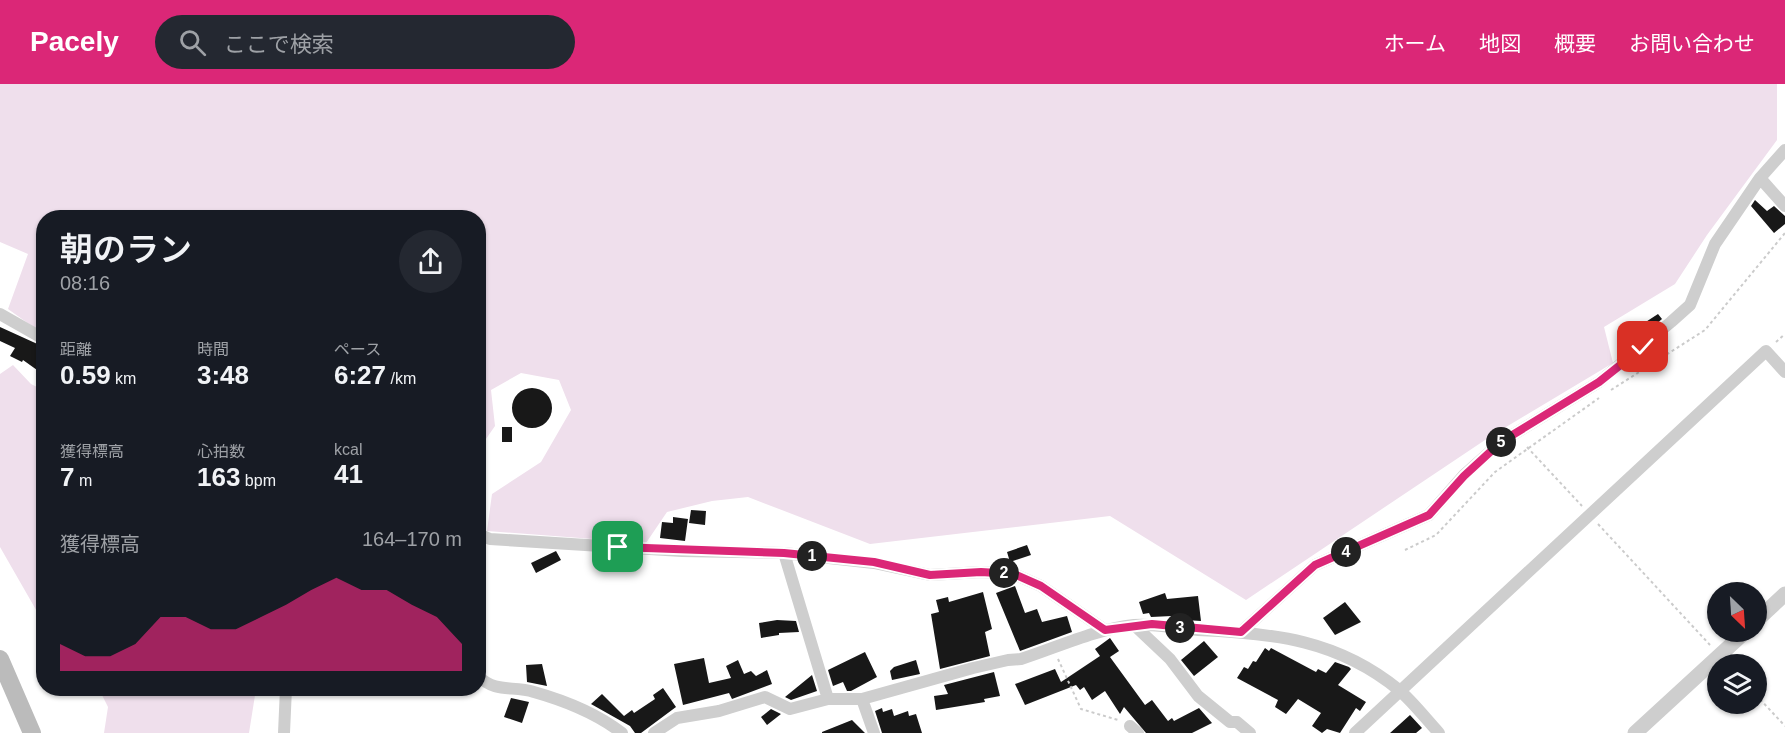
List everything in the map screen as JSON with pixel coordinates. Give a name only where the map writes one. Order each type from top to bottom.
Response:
[{"type":"main road","points":[[0,659],[32,733]]},
{"type":"street","points":[[1241,632],[1315,565],[1429,515],[1464,476],[1501,442],[1599,382],[1643,347],[1690,305],[1715,244],[1760,178],[1785,150]]},
{"type":"street","points":[[1760,178],[1785,206]]},
{"type":"street","points":[[0,314],[36,334]]},
{"type":"street","points":[[1355,733],[1766,351],[1785,372]]},
{"type":"street","points":[[486,537],[682,551],[784,553],[874,562],[930,575],[981,572],[1014,574],[1041,586],[1105,630]]},
{"type":"street","points":[[784,553],[815,663],[828,699]]},
{"type":"street","points":[[1767,611],[1785,594]]},
{"type":"street","points":[[1134,625],[1170,660],[1198,696],[1230,722],[1237,722],[1250,733]]},
{"type":"street","points":[[654,733],[677,718],[719,711],[765,697],[790,709],[828,699],[861,699],[930,682],[973,668],[1021,659],[1105,630],[1134,625],[1241,632],[1300,641],[1348,656],[1368,666],[1401,691],[1439,733]]},
{"type":"street","points":[[1720,654],[1734,642]]},
{"type":"street","points":[[1635,733],[1707,666]]},
{"type":"street","points":[[486,683],[489,686],[531,691],[554,698],[592,713],[622,733]]},
{"type":"street","points":[[285,733],[286,696]]},
{"type":"street","points":[[861,699],[874,733]]},
{"type":"path","points":[[1405,550],[1436,535],[1494,472],[1527,447],[1653,361],[1705,330],[1785,233]]},
{"type":"path","points":[[1527,447],[1718,654]]},
{"type":"path","points":[[1053,648],[1081,708],[1112,717],[1134,729]]},
{"type":"path","points":[[1767,707],[1785,726]]},
{"type":"shaded area","points":[[0,84],[1777,84],[1777,140],[1707,235],[1675,284],[1604,327],[1613,363],[1491,436],[1246,600],[1110,516],[870,544],[748,497],[712,501],[667,512],[646,543],[487,531],[492,494],[541,462],[571,410],[559,380],[521,373],[491,390],[495,426],[486,439],[486,210],[36,210],[36,329],[8,309],[28,254],[0,242]]},
{"type":"shaded area","points":[[13,365],[36,386],[36,610],[0,547],[0,374]]},
{"type":"shaded area","points":[[102,696],[255,696],[249,733],[104,733],[108,707]]},
{"type":"building","points":[[1755,200],[1767,211],[1774,206],[1785,216],[1785,224],[1774,233],[1751,206]]},
{"type":"building","points":[[1658,314],[1662,319],[1641,337],[1635,329]]},
{"type":"building","points":[[0,327],[36,343],[36,369],[23,360],[22,362],[10,356],[15,348],[0,341]]},
{"type":"building","points":[[532,388],[546,394],[552,408],[546,422],[532,428],[518,422],[512,408],[518,394]]},
{"type":"building","points":[[502,427],[512,427],[512,442],[502,442]]},
{"type":"building","points":[[691,510],[706,511],[705,525],[689,523]]},
{"type":"building","points":[[673,517],[688,519],[685,541],[660,538],[662,522],[673,523]]},
{"type":"building","points":[[1027,545],[1031,555],[1010,562],[1007,552]]},
{"type":"building","points":[[556,551],[561,560],[536,573],[531,563]]},
{"type":"building","points":[[1015,586],[1025,613],[1037,609],[1042,622],[1067,616],[1072,632],[1020,651],[996,593]]},
{"type":"building","points":[[983,592],[992,629],[985,632],[990,656],[940,669],[931,614],[939,612],[936,600],[948,597],[949,602]]},
{"type":"building","points":[[1165,593],[1167,599],[1198,596],[1201,621],[1170,619],[1172,616],[1151,617],[1149,613],[1143,614],[1139,602]]},
{"type":"building","points":[[1345,602],[1361,622],[1335,635],[1323,618]]},
{"type":"building","points":[[777,620],[796,621],[799,632],[779,633],[779,635],[761,638],[759,623]]},
{"type":"building","points":[[1110,638],[1119,651],[1110,657],[1145,705],[1152,700],[1168,721],[1172,718],[1174,721],[1199,708],[1212,723],[1192,733],[1146,733],[1124,707],[1120,714],[1105,691],[1092,700],[1084,687],[1080,690],[1076,685],[1025,705],[1015,684],[1055,669],[1061,682],[1100,656],[1095,649]]},
{"type":"building","points":[[1204,641],[1218,657],[1194,676],[1181,660]]},
{"type":"building","points":[[1265,648],[1269,651],[1271,648],[1316,672],[1318,669],[1326,673],[1335,662],[1349,667],[1351,669],[1338,685],[1366,702],[1360,711],[1356,708],[1340,733],[1327,729],[1322,733],[1312,726],[1321,713],[1298,699],[1286,714],[1275,707],[1278,700],[1237,678],[1244,667],[1248,669],[1253,661],[1256,662]]},
{"type":"building","points":[[865,652],[877,677],[851,691],[847,691],[843,682],[833,686],[828,670]]},
{"type":"building","points":[[704,658],[709,683],[731,678],[726,666],[738,660],[744,674],[751,671],[756,676],[767,670],[772,684],[732,699],[729,693],[683,705],[674,664]]},
{"type":"building","points":[[916,660],[920,674],[892,680],[890,671],[894,667]]},
{"type":"building","points":[[542,664],[547,686],[527,682],[526,665]]},
{"type":"building","points":[[994,672],[1000,696],[984,699],[985,702],[936,710],[934,696],[948,694],[944,685]]},
{"type":"building","points":[[812,675],[817,691],[791,700],[785,697]]},
{"type":"building","points":[[663,688],[676,707],[641,733],[635,733],[630,726],[591,704],[602,694],[624,716],[632,710],[634,713],[655,699],[653,695]]},
{"type":"building","points":[[511,698],[529,702],[522,723],[504,717]]},
{"type":"building","points":[[882,708],[883,712],[892,709],[894,716],[908,711],[909,716],[916,714],[922,733],[882,733],[875,711]]},
{"type":"building","points":[[771,709],[781,714],[767,725],[761,717]]},
{"type":"building","points":[[1410,715],[1422,728],[1416,733],[1390,733]]},
{"type":"building","points":[[852,720],[865,733],[822,733],[822,732]]},
{"type":"route","points":[[618,547],[731,553],[784,553],[874,562],[930,575],[981,572],[1014,574],[1041,586],[1105,630],[1152,624],[1241,632],[1279,598],[1284,590],[1315,565],[1429,515],[1464,476],[1501,442],[1580,395],[1643,347]]}]
